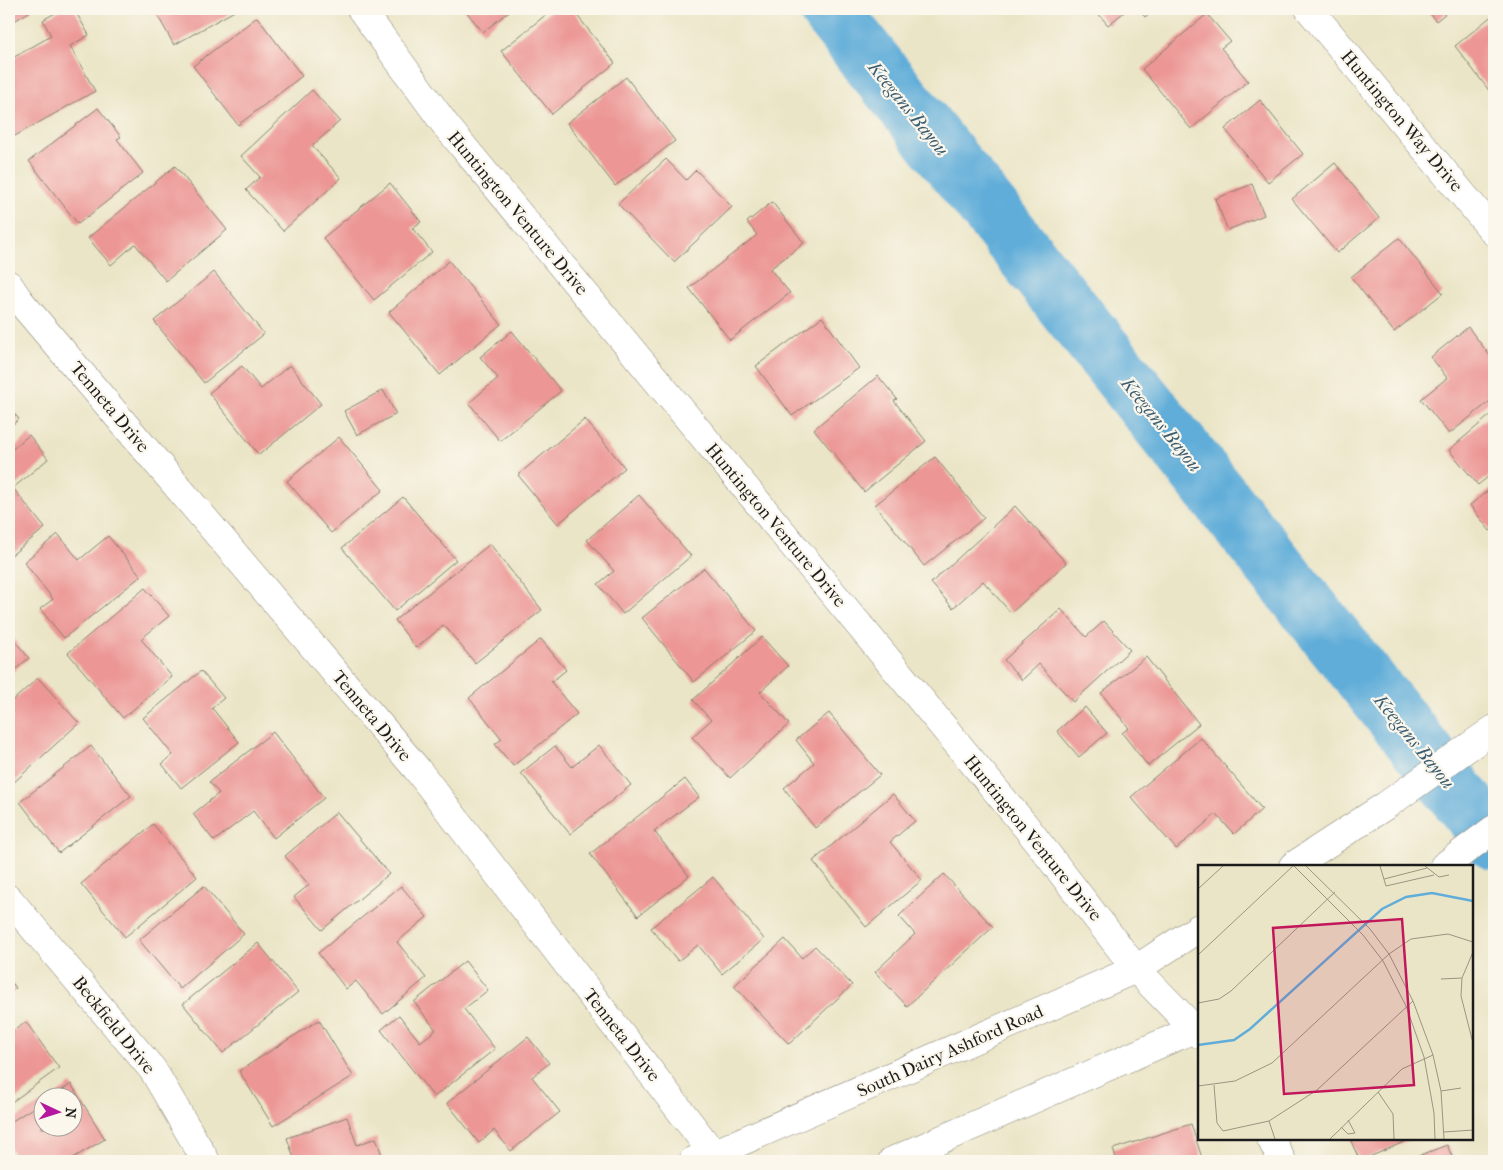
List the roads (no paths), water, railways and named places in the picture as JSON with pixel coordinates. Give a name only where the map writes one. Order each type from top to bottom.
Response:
[{"type":"street","name":"Huntington Venture Drive","points":[[361,9],[447,127],[1027,828],[1136,969],[1198,1030]]},
{"type":"street","name":"Huntington Way Drive","points":[[1309,9],[1494,232]]},
{"type":"street","name":"Tenneta Drive","points":[[9,285],[25,307],[416,768],[709,1159]]},
{"type":"street","points":[[1295,865],[1385,806],[1494,730]]},
{"type":"street","points":[[1445,865],[1494,829]]},
{"type":"street","name":"Beckfield Drive","points":[[9,899],[153,1070],[206,1161]]},
{"type":"street","name":"South Dairy Ashford Road","points":[[709,1159],[1136,969],[1198,929]]},
{"type":"street","points":[[892,1161],[1198,1030]]},
{"type":"street","points":[[1272,1140],[1282,1161]]},
{"type":"waterway","name":"Keegans Bayou","points":[[829,9],[1494,840]]}]
